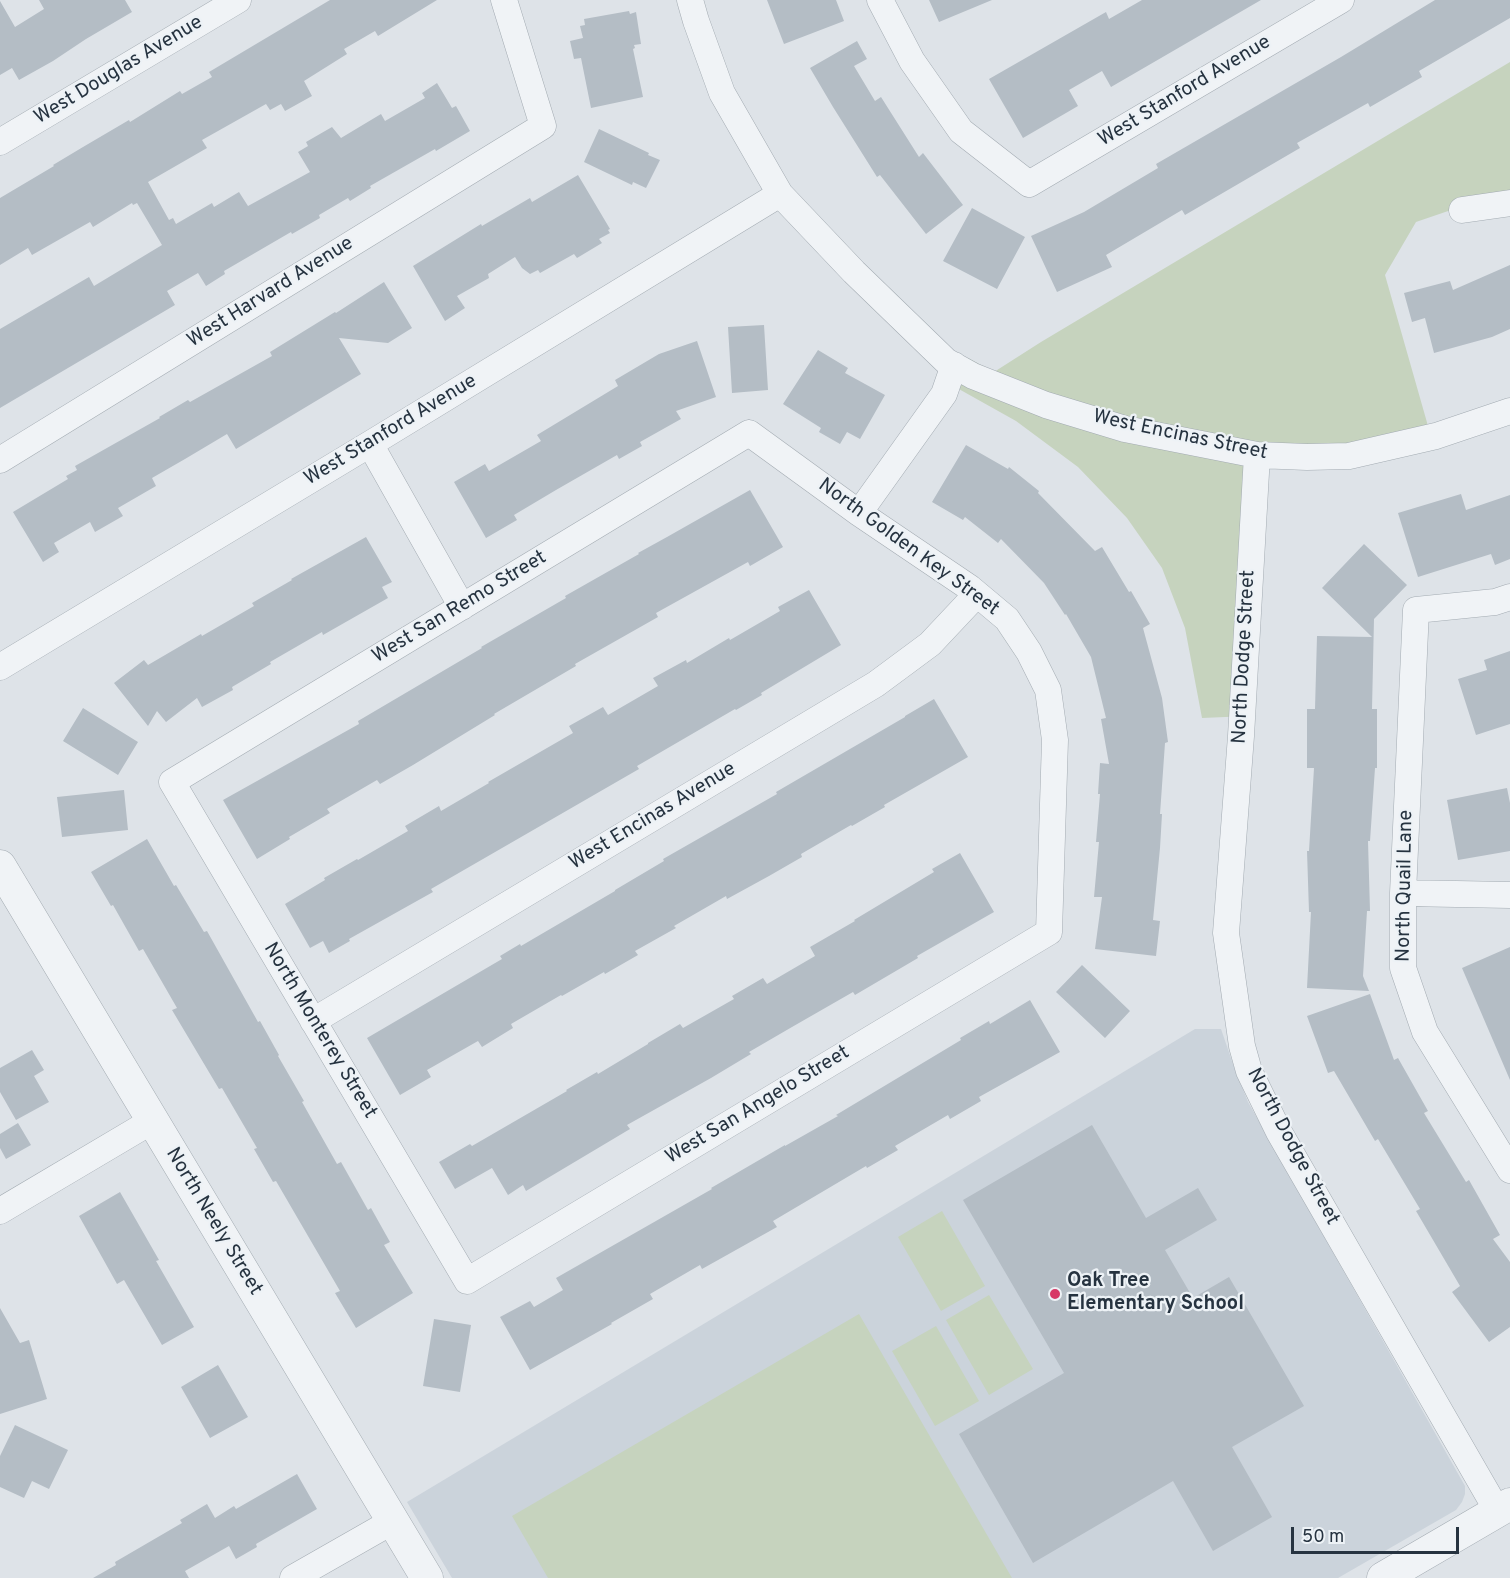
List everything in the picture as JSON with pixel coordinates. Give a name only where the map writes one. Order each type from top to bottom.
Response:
[{"type":"street","name":"West Douglas Avenue","points":[[0,142],[238,0]]},
{"type":"street","name":"West Harvard Avenue","points":[[0,460],[543,126],[504,0]]},
{"type":"street","points":[[690,0],[722,93],[780,194]]},
{"type":"street","name":"West Stanford Avenue","points":[[880,0],[912,61],[962,131],[1029,184],[1341,0]]},
{"type":"street","name":"West Encinas Street","points":[[780,194],[854,272],[946,361],[974,376],[1046,405],[1125,429],[1257,455],[1349,456],[1436,436],[1510,411]]},
{"type":"street","name":"West Stanford Avenue","points":[[0,667],[780,194]]},
{"type":"street","points":[[1462,210],[1510,203]]},
{"type":"street","points":[[859,513],[944,394],[954,365]]},
{"type":"street","name":"North Golden Key Street","points":[[749,433],[859,513],[970,588],[1007,619],[1029,652],[1048,690],[1055,740],[1048,932]]},
{"type":"street","name":"West San Remo Street","points":[[172,782],[749,433]]},
{"type":"street","points":[[370,444],[462,607]]},
{"type":"street","name":"North Dodge Street","points":[[1257,455],[1241,736],[1226,933],[1242,1046],[1249,1071],[1279,1132],[1504,1508]]},
{"type":"street","name":"West Encinas Avenue","points":[[313,1021],[876,684],[930,644],[977,594]]},
{"type":"street","name":"North Quail Lane","points":[[1510,597],[1495,602],[1416,610],[1403,893],[1403,968],[1425,1032],[1510,1170]]},
{"type":"street","name":"North Monterey Street","points":[[172,782],[466,1281]]},
{"type":"street","name":"North Neely Street","points":[[0,866],[427,1578]]},
{"type":"street","points":[[1403,893],[1510,895]]},
{"type":"street","name":"West San Angelo Street","points":[[466,1281],[1048,932]]},
{"type":"street","points":[[0,1211],[152,1121]]},
{"type":"street","points":[[1384,1578],[1504,1508]]},
{"type":"street","points":[[292,1578],[393,1521]]},
{"type":"shaded area","name":"Oak Tree Elementary School","points":[[1195,1029],[1221,1029],[1248,1102],[1465,1486],[1462,1502],[1456,1510],[1338,1578],[452,1578],[407,1502]]},
{"type":"green space","points":[[1510,62],[1510,197],[1454,209],[1416,222],[1385,275],[1428,426],[1345,445],[1264,448],[1249,716],[1202,718],[1185,628],[1162,568],[1127,518],[1078,467],[1016,421],[957,388],[968,358],[994,372]]},
{"type":"green space","points":[[942,1211],[985,1286],[941,1311],[898,1237]]},
{"type":"green space","points":[[989,1295],[1033,1369],[989,1395],[946,1320]]},
{"type":"green space","points":[[859,1314],[1012,1578],[548,1578],[512,1516]]},
{"type":"green space","points":[[936,1326],[979,1401],[935,1426],[892,1351]]},
{"type":"building","points":[[39,0],[125,0],[132,12],[19,80],[12,68],[0,75],[0,1],[15,27],[44,9]]},
{"type":"building","points":[[330,0],[437,0],[378,36],[375,31],[344,49],[347,54],[304,81],[312,96],[285,111],[281,104],[270,110],[266,104],[202,140],[207,148],[148,182],[169,220],[173,218],[176,224],[212,203],[214,207],[239,192],[248,206],[310,172],[298,152],[308,146],[306,142],[332,127],[341,138],[381,114],[385,121],[425,98],[422,93],[437,83],[452,108],[456,106],[470,131],[370,186],[371,188],[350,201],[348,198],[319,215],[320,218],[224,271],[225,274],[206,286],[198,273],[167,291],[175,305],[0,408],[0,329],[89,277],[94,286],[162,245],[137,203],[133,205],[132,203],[93,227],[90,222],[32,255],[28,248],[0,265],[0,198],[129,120],[130,122],[180,91],[182,94],[212,77],[209,72]]},
{"type":"building","points":[[767,0],[836,0],[844,21],[784,44]]},
{"type":"building","points":[[929,0],[992,0],[939,22]]},
{"type":"building","points":[[1142,0],[1261,0],[1111,87],[1102,71],[1069,90],[1078,106],[1023,138],[989,79],[1106,12],[1109,19]]},
{"type":"building","points":[[1435,0],[1510,0],[1510,18],[1419,71],[1422,77],[1370,107],[1368,103],[1297,143],[1300,148],[1185,215],[1182,210],[1106,255],[1112,267],[1057,292],[1031,236],[1084,212],[1158,168],[1156,164]]},
{"type":"building","points":[[629,11],[630,14],[636,12],[641,44],[634,45],[633,49],[643,97],[591,108],[581,58],[574,59],[570,41],[583,38],[580,26],[585,25],[584,19]]},
{"type":"building","points":[[857,41],[867,59],[854,66],[875,101],[881,97],[919,157],[923,153],[963,205],[926,234],[880,175],[877,177],[810,68]]},
{"type":"building","points":[[599,129],[660,160],[646,188],[633,182],[632,185],[584,162]]},
{"type":"building","points":[[578,175],[610,229],[608,230],[610,233],[599,239],[602,243],[577,258],[574,254],[540,273],[538,270],[530,274],[522,268],[515,257],[488,274],[489,278],[457,296],[465,308],[445,321],[413,266],[481,224],[482,226],[530,198],[532,202]]},
{"type":"building","points":[[972,208],[1025,237],[997,289],[943,261]]},
{"type":"building","points":[[1510,265],[1510,329],[1492,337],[1434,353],[1425,318],[1412,322],[1404,293],[1450,281],[1453,290]]},
{"type":"building","points":[[384,282],[412,328],[388,343],[339,338],[361,374],[236,449],[227,434],[152,478],[156,486],[118,508],[123,516],[95,532],[90,522],[54,543],[59,552],[43,562],[13,512],[68,479],[66,476],[77,470],[75,466],[188,400],[190,402],[272,356],[270,352]]},
{"type":"building","points":[[764,325],[768,390],[732,393],[728,327]]},
{"type":"building","points":[[697,341],[716,397],[676,411],[681,419],[640,442],[642,446],[619,459],[617,455],[556,490],[514,515],[517,520],[486,538],[454,482],[485,464],[489,471],[541,441],[537,435],[618,386],[615,380],[659,354]]},
{"type":"building","points":[[818,350],[848,368],[845,373],[885,395],[860,439],[847,432],[840,444],[819,432],[821,428],[783,404]]},
{"type":"building","points":[[966,445],[1008,469],[1009,467],[1039,491],[1038,493],[1095,551],[1102,547],[1150,624],[1143,628],[1162,698],[1168,742],[1165,743],[1160,848],[1153,920],[1160,921],[1156,956],[1095,949],[1102,897],[1094,897],[1099,842],[1096,842],[1100,763],[1109,764],[1101,719],[1106,718],[1091,657],[1066,614],[1044,583],[1001,539],[998,543],[965,517],[963,520],[932,502]]},
{"type":"building","points":[[750,490],[783,547],[750,566],[748,562],[656,613],[658,617],[575,664],[576,666],[413,765],[380,784],[377,780],[327,809],[330,813],[257,859],[223,800],[359,724],[358,721],[566,598],[565,596]]},
{"type":"building","points":[[1461,494],[1466,510],[1510,495],[1510,559],[1495,565],[1491,554],[1418,577],[1398,513]]},
{"type":"building","points":[[366,537],[392,582],[382,587],[388,598],[270,662],[271,664],[232,687],[233,690],[202,707],[197,698],[166,722],[157,711],[148,726],[114,683],[144,660],[148,665],[201,634],[202,636],[254,606],[252,603],[291,579]]},
{"type":"building","points":[[1364,544],[1407,585],[1374,619],[1372,709],[1377,709],[1377,768],[1375,768],[1370,841],[1368,841],[1370,911],[1367,911],[1363,976],[1369,991],[1307,988],[1311,912],[1309,912],[1307,851],[1309,851],[1314,768],[1307,768],[1307,709],[1315,709],[1317,636],[1372,637],[1322,588]]},
{"type":"building","points":[[809,590],[841,645],[761,693],[762,695],[637,766],[639,769],[431,889],[433,892],[349,939],[350,941],[329,953],[323,941],[310,948],[285,904],[325,880],[324,878],[408,831],[405,826],[439,806],[441,811],[573,733],[569,726],[603,707],[608,715],[658,686],[653,678],[686,660],[687,663],[729,638],[730,640],[780,611],[778,607]]},
{"type":"building","points":[[1510,651],[1510,724],[1476,735],[1458,679],[1487,670],[1484,660]]},
{"type":"building","points":[[934,699],[968,757],[801,854],[802,857],[769,876],[727,899],[726,896],[674,926],[676,928],[635,951],[638,955],[511,1024],[513,1028],[482,1047],[478,1041],[427,1070],[431,1077],[400,1095],[367,1038],[502,959],[500,956],[520,944],[521,946],[615,891],[664,861],[663,859],[777,794],[776,792]]},
{"type":"building","points":[[83,708],[138,742],[118,775],[63,741]]},
{"type":"building","points":[[1507,788],[1510,803],[1510,851],[1458,860],[1447,800]]},
{"type":"building","points":[[124,790],[128,830],[62,837],[57,797]]},
{"type":"building","points":[[147,839],[204,932],[207,931],[258,1022],[260,1021],[337,1164],[341,1162],[368,1210],[371,1208],[390,1242],[384,1245],[413,1293],[356,1328],[335,1293],[340,1291],[276,1181],[273,1182],[254,1149],[257,1148],[222,1088],[219,1089],[172,1010],[177,1008],[143,949],[139,951],[91,872]]},
{"type":"building","points":[[960,853],[994,912],[855,995],[853,992],[749,1052],[751,1054],[627,1125],[630,1129],[526,1191],[523,1185],[508,1195],[492,1168],[455,1189],[439,1162],[470,1144],[472,1146],[597,1072],[598,1074],[680,1024],[683,1028],[734,999],[732,996],[763,978],[767,984],[815,956],[810,947],[934,872],[932,869]]},
{"type":"building","points":[[1510,947],[1510,1080],[1462,968]]},
{"type":"building","points":[[1082,965],[1130,1011],[1105,1038],[1056,992]]},
{"type":"building","points":[[1370,994],[1394,1060],[1398,1058],[1428,1111],[1424,1113],[1466,1182],[1469,1180],[1500,1235],[1493,1239],[1510,1262],[1510,1327],[1489,1342],[1452,1292],[1460,1286],[1416,1211],[1420,1209],[1378,1139],[1375,1141],[1334,1071],[1328,1073],[1307,1016]]},
{"type":"building","points":[[1030,1000],[1060,1052],[979,1097],[981,1101],[950,1119],[948,1115],[895,1146],[898,1150],[867,1168],[866,1166],[773,1221],[777,1227],[702,1269],[700,1265],[650,1294],[653,1299],[530,1370],[500,1317],[530,1301],[534,1307],[563,1290],[556,1278],[838,1116],[836,1115],[961,1040],[960,1038],[989,1021],[990,1024]]},
{"type":"building","points":[[32,1050],[44,1070],[34,1076],[49,1102],[16,1120],[0,1092],[0,1068]]},
{"type":"building","points":[[18,1123],[31,1145],[6,1159],[0,1148],[0,1134]]},
{"type":"building","points":[[1092,1125],[1146,1218],[1198,1188],[1217,1220],[1165,1250],[1193,1298],[1229,1277],[1304,1406],[1232,1447],[1272,1517],[1213,1551],[1173,1481],[1033,1563],[959,1434],[1064,1373],[963,1200]]},
{"type":"building","points":[[120,1192],[194,1327],[162,1345],[124,1280],[117,1284],[79,1216]]},
{"type":"building","points":[[0,1308],[20,1343],[29,1340],[47,1399],[0,1414]]},
{"type":"building","points":[[434,1319],[471,1325],[460,1392],[423,1386]]},
{"type":"building","points":[[218,1365],[248,1417],[210,1438],[181,1387]]},
{"type":"building","points":[[15,1425],[68,1450],[49,1489],[32,1481],[24,1498],[0,1487],[0,1456]]},
{"type":"building","points":[[297,1474],[317,1509],[256,1544],[257,1547],[236,1559],[229,1546],[185,1571],[189,1578],[93,1578],[116,1565],[115,1562],[182,1523],[180,1520],[207,1504],[215,1518],[234,1506],[236,1509]]},
{"type":"place","name":"Oak Tree Elementary School","points":[[1055,1294]]}]
